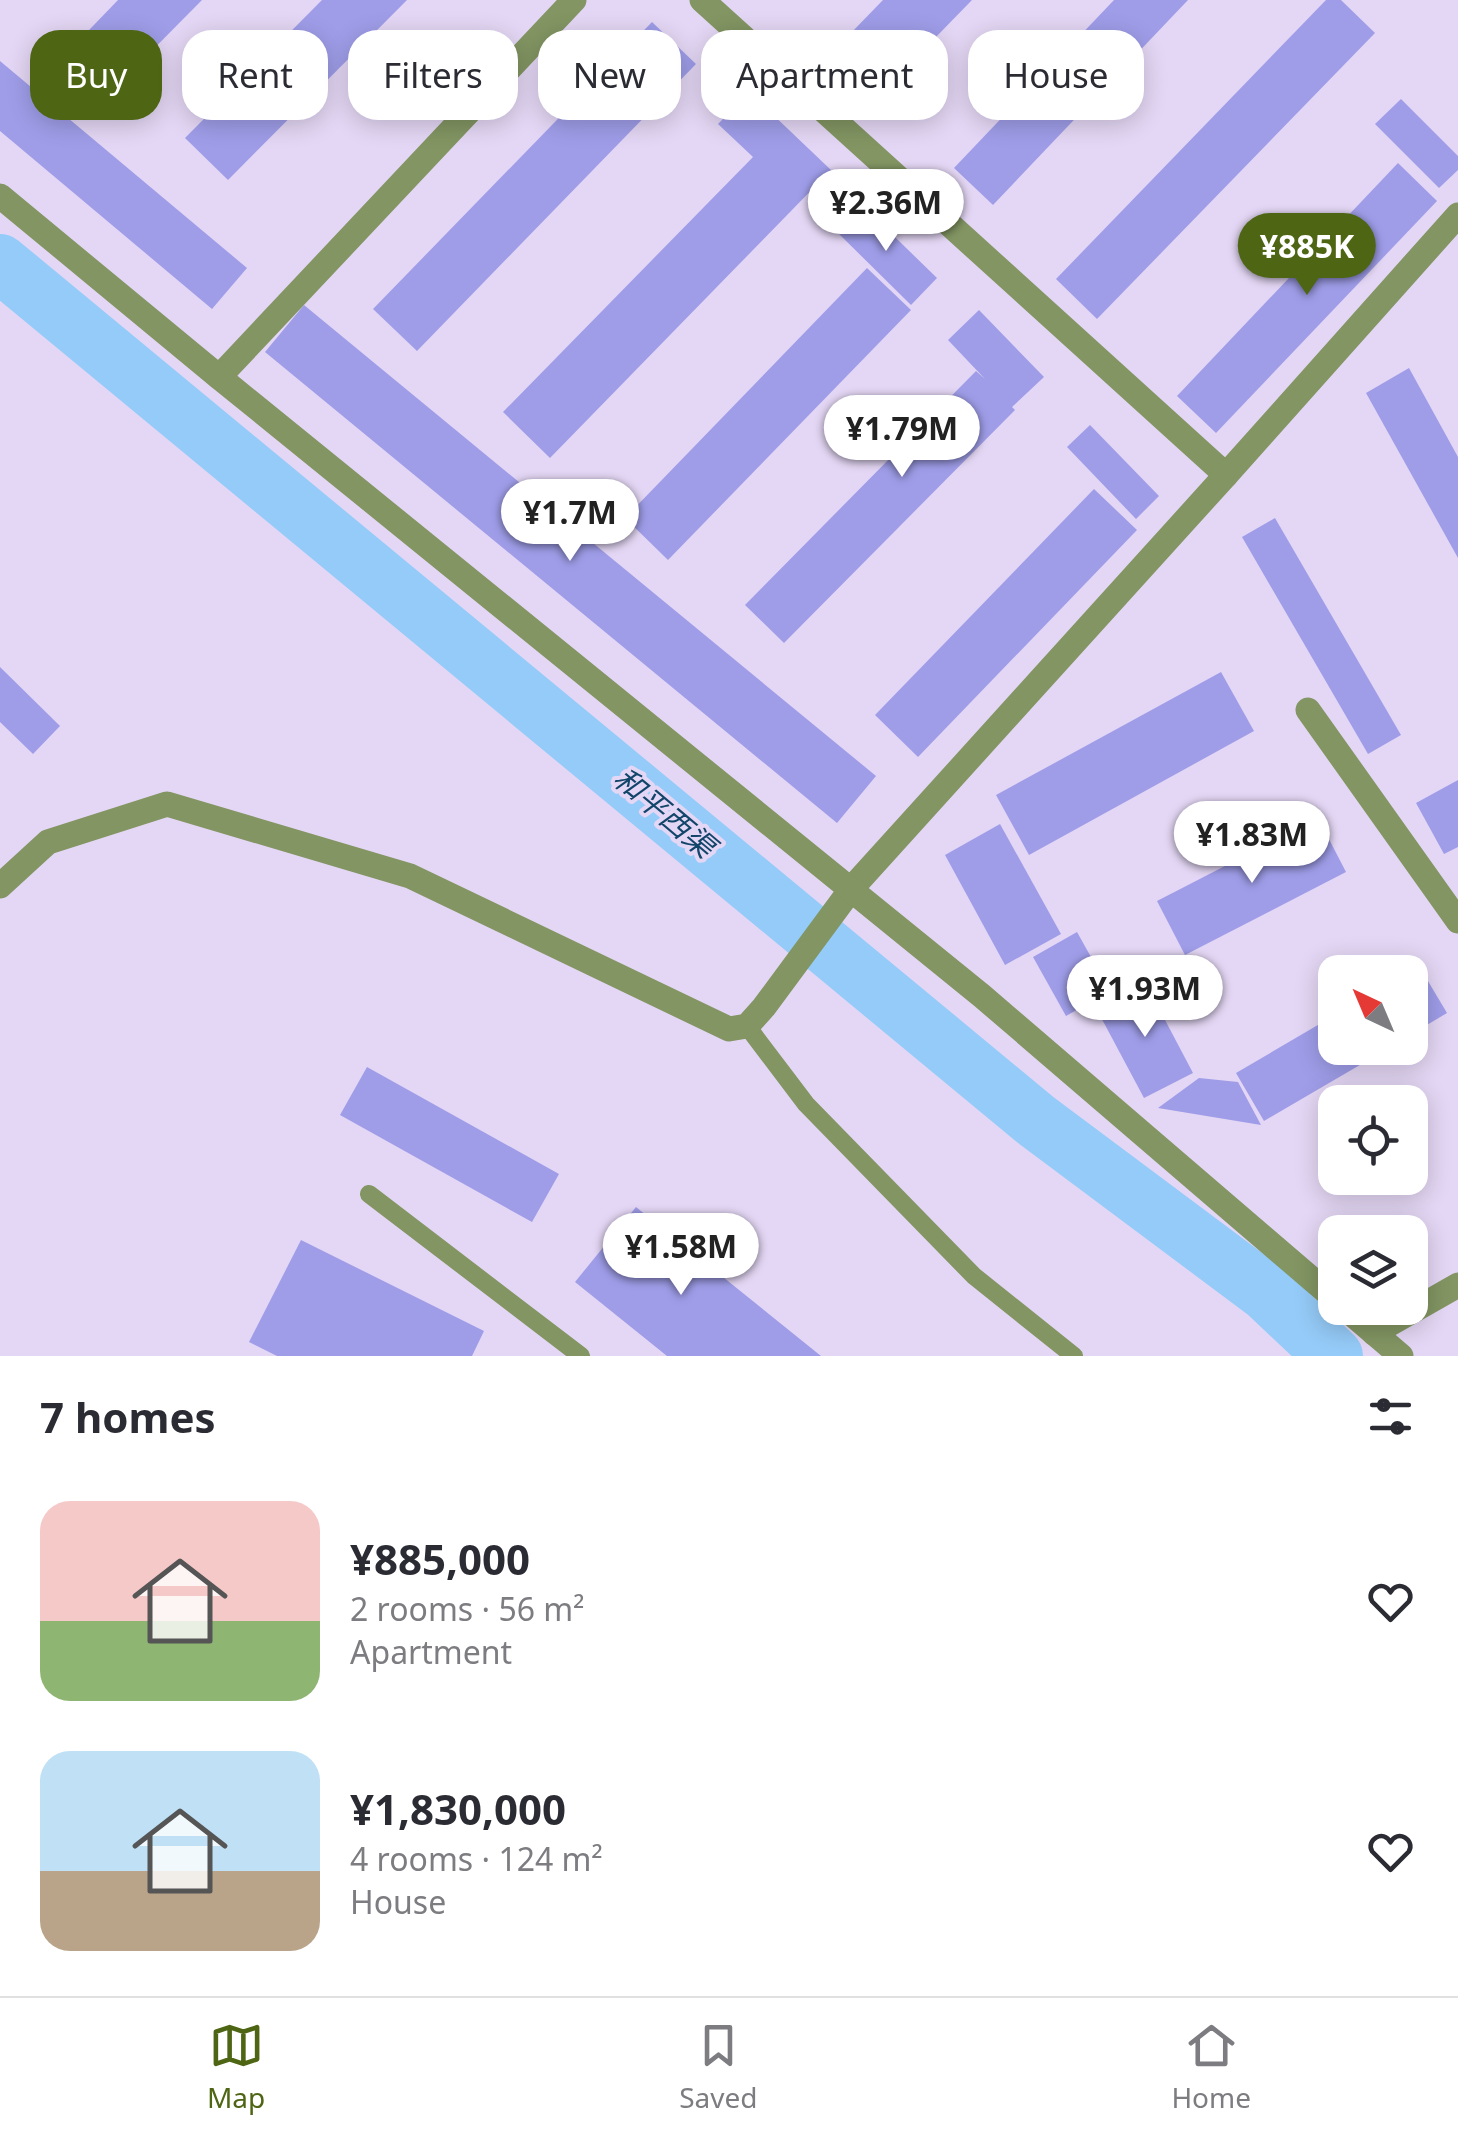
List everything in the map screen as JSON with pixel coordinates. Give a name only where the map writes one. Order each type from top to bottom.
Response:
[{"type":"street","points":[[219,377],[574,0]]},
{"type":"street","points":[[702,0],[1226,476]]},
{"type":"street","points":[[0,196],[997,1008],[1318,1284]]},
{"type":"street","points":[[0,886],[48,842],[167,804],[410,876],[729,1029],[755,1017],[851,889],[1458,215]]},
{"type":"street","points":[[1308,710],[1458,921]]},
{"type":"street","points":[[1374,1333],[1458,1286]]},
{"type":"street","points":[[1365,1325],[1401,1356]]},
{"type":"lane","points":[[755,1017],[806,1104],[974,1276],[1074,1356]]},
{"type":"lane","points":[[370,1194],[581,1356]]},
{"type":"building","points":[[118,0],[202,0],[162,40],[162,30],[89,30]]},
{"type":"building","points":[[322,0],[407,0],[377,30],[348,30],[348,59],[328,79],[328,30],[292,30]]},
{"type":"building","points":[[883,0],[972,0],[943,30],[854,30]]},
{"type":"building","points":[[1114,0],[1188,0],[1144,46],[1144,30],[1085,30]]},
{"type":"building","points":[[1326,0],[1341,0],[1375,33],[1097,319],[1056,279]]},
{"type":"building","points":[[652,22],[660,30],[644,30]]},
{"type":"building","points":[[681,50],[696,64],[681,79]]},
{"type":"building","points":[[0,61],[30,86],[30,120],[70,120],[247,268],[212,309],[0,131]]},
{"type":"building","points":[[1401,99],[1458,156],[1458,170],[1439,188],[1375,124]]},
{"type":"building","points":[[203,120],[288,120],[228,180],[185,138]]},
{"type":"building","points":[[557,120],[642,120],[417,351],[373,309]]},
{"type":"building","points":[[722,120],[778,120],[831,170],[550,458],[503,412],[753,157],[718,124]]},
{"type":"building","points":[[1000,120],[1074,120],[993,205],[954,168]]},
{"type":"building","points":[[1398,163],[1437,201],[1216,433],[1177,396]]},
{"type":"building","points":[[861,204],[937,278],[911,305],[835,230]]},
{"type":"building","points":[[867,268],[911,310],[668,560],[625,518]]},
{"type":"building","points":[[304,305],[876,776],[837,823],[265,352]]},
{"type":"building","points":[[979,310],[1044,377],[784,643],[745,605],[976,371],[985,379],[948,340]]},
{"type":"building","points":[[1409,368],[1458,457],[1458,558],[1366,393]]},
{"type":"building","points":[[1090,425],[1159,496],[1136,519],[1067,447]]},
{"type":"building","points":[[1094,489],[1137,530],[918,757],[875,715]]},
{"type":"building","points":[[1275,518],[1401,735],[1368,754],[1242,537]]},
{"type":"building","points":[[0,667],[60,726],[33,754],[0,722]]},
{"type":"building","points":[[1221,672],[1254,731],[1029,855],[996,795]]},
{"type":"building","points":[[1458,780],[1458,847],[1444,854],[1416,803]]},
{"type":"building","points":[[1318,818],[1346,872],[1185,955],[1157,901]]},
{"type":"building","points":[[1000,824],[1061,934],[1005,965],[945,855]]},
{"type":"building","points":[[1077,932],[1110,991],[1066,1016],[1033,957]]},
{"type":"building","points":[[1428,981],[1447,1013],[1428,1024]]},
{"type":"building","points":[[1145,982],[1193,1073],[1144,1098],[1096,1008]]},
{"type":"building","points":[[1318,1025],[1318,1065],[1360,1065],[1326,1085],[1318,1085],[1318,1089],[1264,1121],[1236,1073]]},
{"type":"building","points":[[367,1067],[559,1174],[532,1222],[340,1115]]},
{"type":"building","points":[[1199,1078],[1238,1082],[1261,1125],[1158,1108]]},
{"type":"building","points":[[636,1207],[821,1356],[667,1356],[575,1282]]},
{"type":"building","points":[[301,1240],[484,1331],[472,1356],[277,1356],[249,1342]]},
{"type":"waterway","name":"和平西渠","points":[[0,263],[1037,1121],[1266,1292],[1334,1356]]}]
